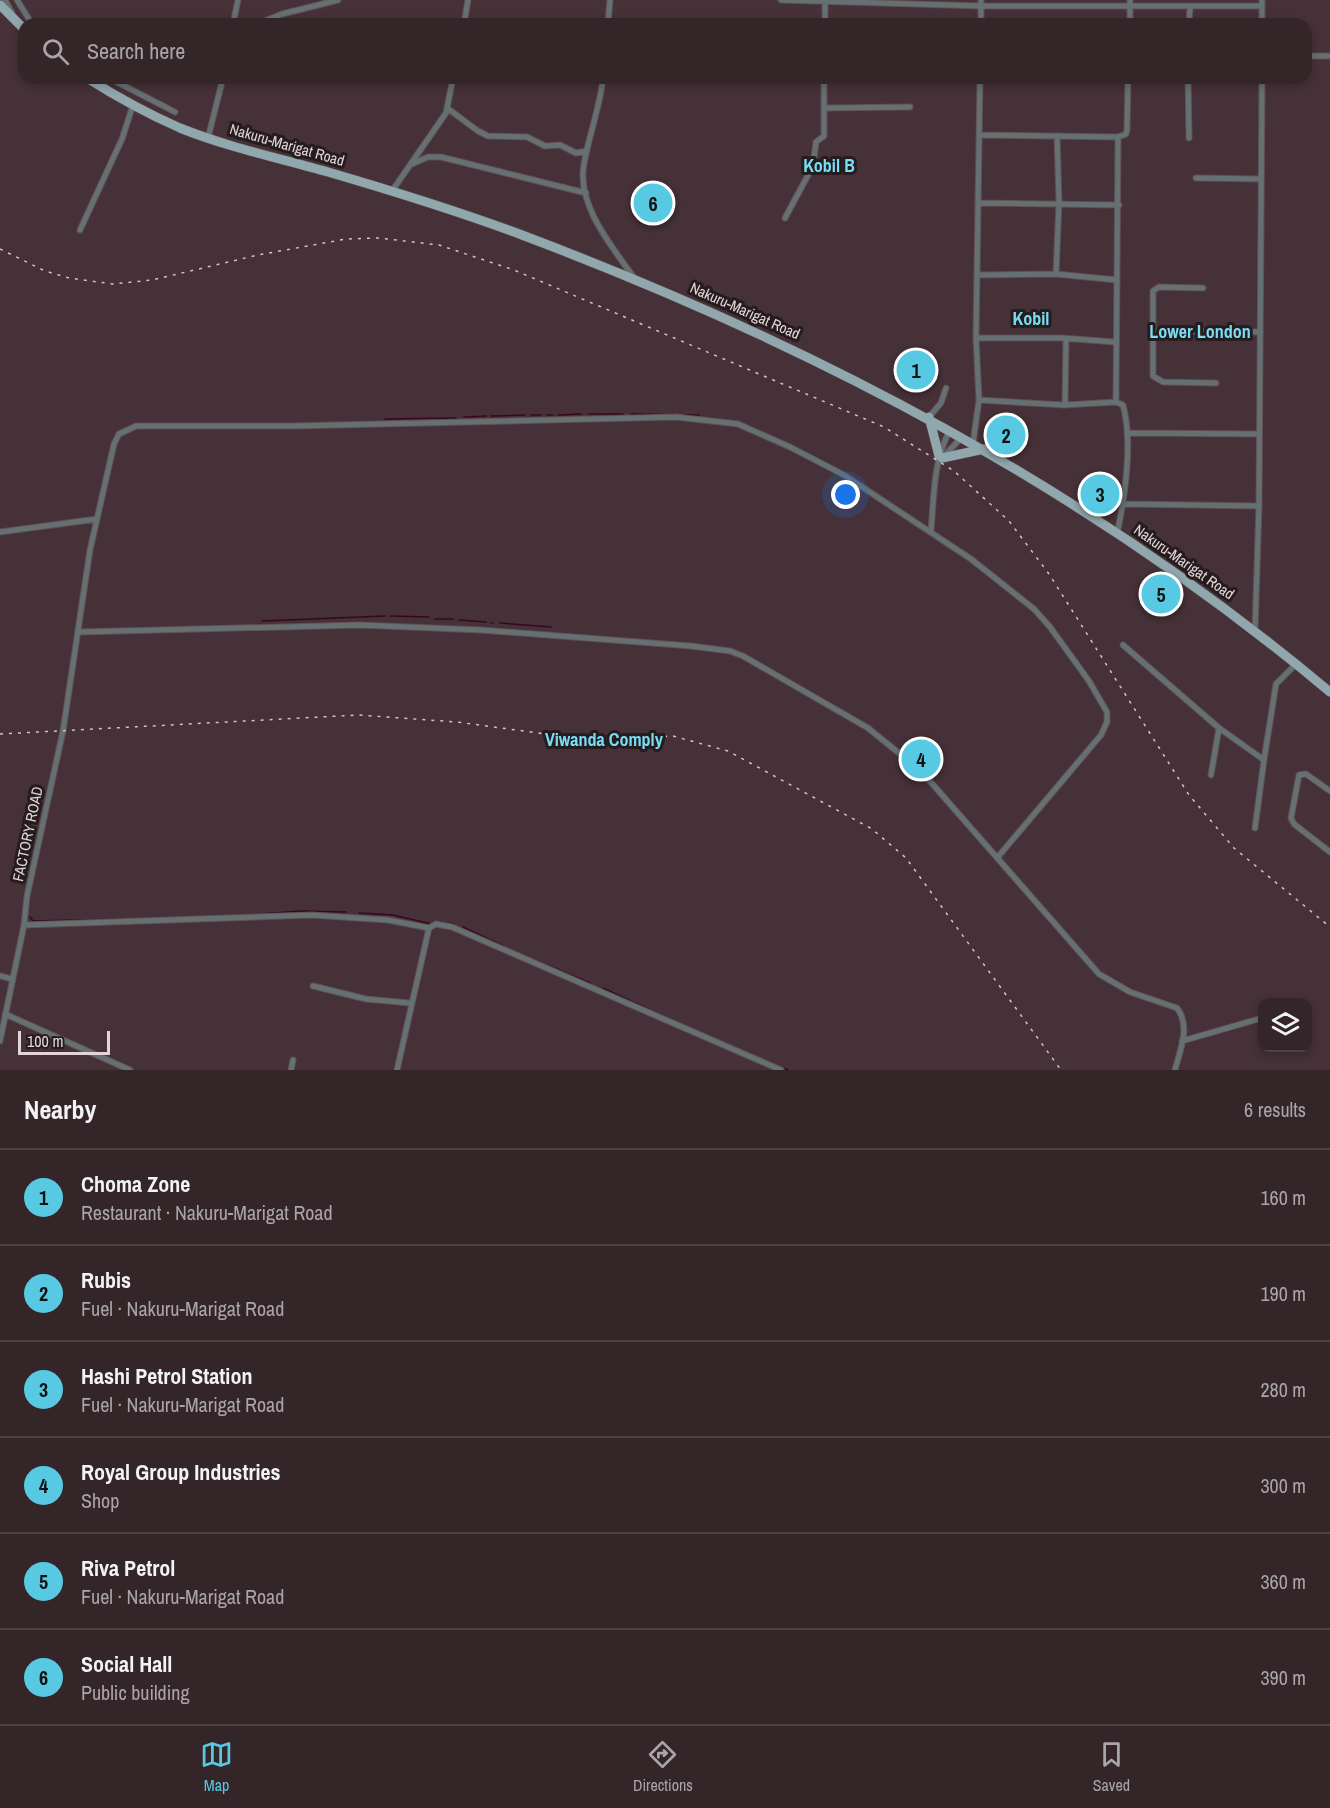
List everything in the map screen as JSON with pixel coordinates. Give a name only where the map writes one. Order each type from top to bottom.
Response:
[{"type":"main road","points":[[0,5],[18,24]]},
{"type":"main road","name":"Nakuru-Marigat Road","points":[[97,84],[133,105],[208,138],[392,190],[512,231],[636,280],[806,355],[929,417],[1056,492],[1169,567],[1255,630],[1330,692]]},
{"type":"main road","points":[[929,417],[940,458],[984,449]]},
{"type":"street","points":[[5,0],[18,22]]},
{"type":"street","points":[[17,0],[28,18]]},
{"type":"street","points":[[234,18],[238,0]]},
{"type":"street","points":[[272,18],[338,0]]},
{"type":"street","points":[[465,18],[468,0]]},
{"type":"street","points":[[608,18],[610,0]]},
{"type":"street","points":[[781,0],[1131,7],[1262,3]]},
{"type":"street","points":[[1130,0],[1130,18]]},
{"type":"street","points":[[825,1],[825,18]]},
{"type":"street","points":[[1189,18],[1190,6]]},
{"type":"street","points":[[1312,56],[1330,56]]},
{"type":"street","points":[[121,84],[175,112]]},
{"type":"street","points":[[208,138],[222,84]]},
{"type":"street","points":[[392,190],[435,132],[447,108],[452,84]]},
{"type":"street","points":[[602,84],[583,174],[586,193],[600,228],[636,280]]},
{"type":"street","points":[[785,218],[813,166],[815,146],[824,135],[824,84]]},
{"type":"street","points":[[973,443],[979,400],[976,338],[980,84]]},
{"type":"street","points":[[979,135],[1118,137],[1126,134],[1127,130],[1128,84]]},
{"type":"street","points":[[1188,84],[1189,138]]},
{"type":"street","points":[[1255,630],[1259,506],[1262,84]]},
{"type":"street","points":[[80,230],[122,139],[133,105]]},
{"type":"street","points":[[825,108],[910,107]]},
{"type":"street","points":[[447,108],[478,131],[489,136],[527,137],[545,146],[562,146],[571,152],[587,151]]},
{"type":"street","points":[[1056,274],[1059,202],[1057,136]]},
{"type":"street","points":[[1116,402],[1118,137]]},
{"type":"street","points":[[412,164],[429,157],[441,157],[586,193]]},
{"type":"street","points":[[1196,178],[1261,178]]},
{"type":"street","points":[[979,203],[1059,202],[1119,205]]},
{"type":"street","points":[[978,274],[1056,274],[1117,280]]},
{"type":"street","points":[[1203,288],[1155,289],[1153,295],[1153,376],[1158,381],[1216,383]]},
{"type":"street","points":[[1153,331],[1260,332]]},
{"type":"street","points":[[976,338],[1115,342]]},
{"type":"street","points":[[1065,405],[1066,339]]},
{"type":"street","points":[[929,417],[946,395],[946,388]]},
{"type":"street","points":[[979,400],[1065,405],[1116,402],[1123,405],[1127,433],[1124,504],[1117,534]]},
{"type":"street","name":"FACTORY ROAD","points":[[0,1041],[24,925],[27,896],[63,731],[96,519],[114,444],[119,434],[136,426],[509,422],[625,416],[711,420],[747,428],[833,469],[931,531],[1034,609],[1089,681],[1107,715],[1106,727],[1094,745],[997,858]]},
{"type":"street","points":[[931,531],[940,458],[950,430]]},
{"type":"street","points":[[1127,433],[1259,434]]},
{"type":"street","points":[[940,458],[963,436]]},
{"type":"street","points":[[1124,504],[1259,506]]},
{"type":"street","points":[[0,532],[96,519]]},
{"type":"street","points":[[79,632],[360,625],[482,630],[730,651],[756,662],[868,728],[921,771],[1099,974],[1130,992],[1177,1008],[1184,1021],[1175,1070]]},
{"type":"street","points":[[1123,645],[1219,728],[1264,760]]},
{"type":"street","points":[[1256,828],[1276,684],[1296,664]]},
{"type":"street","points":[[1211,775],[1219,728]]},
{"type":"street","points":[[1330,792],[1302,773],[1297,779],[1291,818],[1294,824],[1330,852]]},
{"type":"street","points":[[24,925],[312,915],[388,920],[429,928],[436,924],[452,927],[781,1070]]},
{"type":"street","points":[[397,1070],[410,1003],[429,928]]},
{"type":"street","points":[[0,976],[12,980]]},
{"type":"street","points":[[314,986],[366,999],[410,1003]]},
{"type":"street","points":[[5,1014],[130,1070]]},
{"type":"street","points":[[1182,1041],[1258,1018]]},
{"type":"street","points":[[291,1070],[292,1060]]},
{"type":"waterway","points":[[558,415],[581,414]]},
{"type":"waterway","points":[[589,414],[623,414]]},
{"type":"waterway","points":[[631,414],[699,415]]},
{"type":"waterway","points":[[491,416],[525,415]]},
{"type":"waterway","points":[[531,415],[541,415]]},
{"type":"waterway","points":[[547,415],[553,415]]},
{"type":"waterway","points":[[464,417],[486,416]]},
{"type":"waterway","points":[[385,419],[456,418]]},
{"type":"waterway","points":[[262,621],[385,616]]},
{"type":"waterway","points":[[390,616],[429,617]]},
{"type":"waterway","points":[[435,619],[453,619]]},
{"type":"waterway","points":[[459,620],[486,622]]},
{"type":"waterway","points":[[500,623],[551,627]]},
{"type":"waterway","points":[[247,915],[301,911],[346,912]]},
{"type":"waterway","points":[[359,913],[393,915],[432,924]]},
{"type":"waterway","points":[[30,917],[33,921],[126,919]]},
{"type":"waterway","points":[[439,922],[454,924]]},
{"type":"waterway","points":[[463,927],[503,946]]},
{"type":"waterway","points":[[523,955],[590,983]]},
{"type":"waterway","points":[[603,988],[665,1017]]},
{"type":"waterway","points":[[778,1066],[788,1070]]},
{"type":"railway","points":[[0,249],[45,271],[69,278],[113,284],[152,280],[258,255],[346,239],[379,238],[439,245],[514,270],[884,427],[954,471],[1009,521],[1049,574],[1189,795],[1234,848],[1330,927]]},
{"type":"railway","points":[[0,734],[358,715],[457,722],[568,737],[620,739],[673,736],[728,751],[872,829],[906,858],[1061,1070]]},
{"type":"place","name":"Social Hall","points":[[653,203]]},
{"type":"place","name":"Choma Zone","points":[[916,370]]},
{"type":"place","name":"Rubis","points":[[1006,435]]},
{"type":"place","name":"Hashi Petrol Station","points":[[1100,494]]},
{"type":"place","name":"Riva Petrol","points":[[1161,594]]},
{"type":"place","name":"Royal Group Industries","points":[[921,759]]},
{"type":"district","name":"Kobil B","points":[[829,166]]},
{"type":"district","name":"Kobil","points":[[1031,319]]},
{"type":"district","name":"Lower London","points":[[1200,332]]},
{"type":"district","name":"Viwanda Comply","points":[[604,740]]}]
